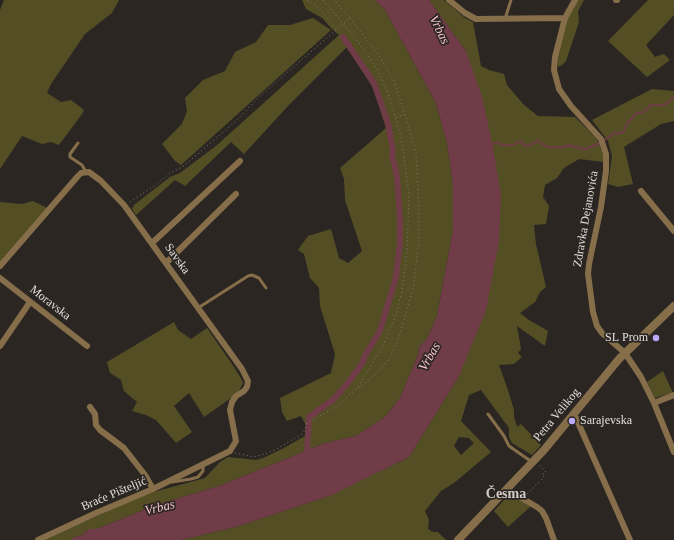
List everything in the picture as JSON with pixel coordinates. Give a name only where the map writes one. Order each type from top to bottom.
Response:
[{"type":"street","points":[[449,0],[465,13],[476,19],[565,18]]},
{"type":"street","name":"Zdravka Dejanovića","points":[[575,0],[565,18],[555,57],[554,70],[559,89],[571,106],[602,142],[607,161],[602,207],[589,264],[588,281],[593,312],[598,326],[604,336],[625,353],[636,368],[654,403],[674,452]]},
{"type":"street","points":[[152,243],[240,161]]},
{"type":"street","points":[[0,266],[78,176],[81,173],[86,172]]},
{"type":"street","name":"Savska","points":[[86,172],[92,174],[101,181],[124,205],[242,369],[248,381],[247,387],[244,391],[236,396],[232,402],[230,410],[236,441],[230,451]]},
{"type":"street","points":[[641,190],[674,231]]},
{"type":"street","points":[[166,263],[236,194]]},
{"type":"street","name":"Moravska","points":[[0,278],[87,346]]},
{"type":"street","points":[[0,346],[30,302]]},
{"type":"street","name":"Petra Velikog","points":[[458,540],[506,489],[535,462],[573,414],[625,353],[674,306]]},
{"type":"street","points":[[654,403],[674,395]]},
{"type":"street","points":[[90,408],[95,414],[96,425],[100,430],[124,448],[145,475],[153,489]]},
{"type":"street","points":[[573,414],[630,540]]},
{"type":"street","name":"Braće Pišteljić","points":[[38,540],[164,484],[230,451]]},
{"type":"street","points":[[506,489],[537,507],[544,514],[554,540]]},
{"type":"lane","points":[[505,19],[511,0]]},
{"type":"lane","points":[[78,143],[70,154],[70,157],[82,165],[86,172]]},
{"type":"lane","points":[[198,308],[248,276],[252,275],[259,278],[266,288]]},
{"type":"lane","points":[[488,414],[504,436],[509,446],[535,462]]},
{"type":"path","points":[[307,0],[317,6],[337,30]]},
{"type":"path","points":[[230,451],[254,457],[268,453],[302,434],[307,423],[338,406],[348,398],[357,388],[382,348],[396,315],[403,283],[407,252],[409,194],[401,136],[396,118],[388,93],[377,69],[359,43],[323,0]]},
{"type":"path","points":[[334,0],[380,57],[394,81],[406,115],[416,153],[419,238],[413,289],[397,343],[389,359],[369,380],[357,388]]},
{"type":"path","points":[[124,205],[157,184],[170,173],[184,166],[237,120],[261,95],[350,18]]},
{"type":"path","points":[[396,118],[406,115]]},
{"type":"path","points":[[523,499],[544,477],[542,475],[546,472],[535,462]]},
{"type":"shaded area","points":[[4,0],[119,0],[112,13],[85,34],[51,84],[47,93],[61,102],[71,100],[84,110],[82,114],[59,145],[51,142],[42,144],[22,136],[0,169],[0,10]]},
{"type":"shaded area","points":[[302,0],[375,0],[385,10],[436,103],[447,143],[453,184],[453,230],[437,316],[427,339],[419,347],[418,355],[400,398],[385,417],[356,436],[325,443],[219,486],[156,505],[97,529],[89,529],[82,535],[72,538],[71,540],[44,540],[143,495],[205,478],[220,462],[228,457],[256,460],[263,458],[310,433],[301,416],[287,421],[282,412],[280,398],[331,373],[335,354],[320,306],[319,288],[310,278],[304,254],[298,250],[308,236],[331,229],[339,258],[348,263],[362,251],[345,200],[344,179],[340,168],[386,128],[373,88],[347,47],[287,107],[244,154],[231,142],[185,186],[175,180],[136,215],[132,209],[134,205],[170,177],[180,173],[216,146],[339,35],[322,18],[306,9]]},
{"type":"shaded area","points":[[429,0],[444,0],[465,18],[473,22],[481,66],[504,74],[507,85],[524,105],[538,116],[575,117],[597,139],[604,156],[604,162],[579,159],[564,168],[557,178],[545,185],[543,197],[549,206],[546,224],[534,225],[536,244],[546,287],[540,292],[535,302],[520,313],[548,331],[545,346],[517,326],[521,349],[518,353],[522,357],[514,364],[499,365],[514,410],[514,417],[517,427],[521,424],[541,445],[532,455],[512,443],[509,437],[509,428],[481,390],[469,395],[461,421],[491,452],[454,483],[441,491],[425,511],[429,520],[428,529],[433,532],[438,532],[446,540],[181,540],[239,526],[329,496],[409,457],[459,376],[466,51]],"holes":[[[459,437],[469,438],[474,443],[461,455],[454,446]]]},
{"type":"shaded area","points":[[578,0],[584,0],[578,11],[579,22],[566,61],[558,67],[557,57],[566,21]]},
{"type":"shaded area","points":[[648,0],[674,0],[674,15],[646,45],[655,57],[664,54],[670,60],[647,77],[608,41]]},
{"type":"shaded area","points":[[313,18],[331,30],[181,165],[175,161],[162,144],[182,124],[187,111],[185,98],[203,80],[225,71],[235,52],[256,42],[268,25],[290,25]]},
{"type":"shaded area","points":[[652,89],[674,91],[674,121],[661,124],[624,147],[633,184],[618,187],[608,184],[612,156],[608,141],[592,120]]},
{"type":"shaded area","points":[[33,201],[47,208],[0,262],[0,202],[22,204]]},
{"type":"shaded area","points":[[174,322],[178,330],[191,339],[207,328],[232,364],[243,383],[238,393],[204,417],[189,393],[174,406],[192,432],[176,443],[156,420],[132,411],[137,402],[124,391],[121,380],[110,373],[107,362]]},
{"type":"shaded area","points":[[663,371],[673,393],[655,398],[647,382]]},
{"type":"shaded area","points":[[510,495],[514,495],[531,506],[508,527],[494,511]]},
{"type":"water","name":"Vrbas","points":[[375,0],[429,0],[466,51],[482,97],[493,147],[501,196],[499,241],[486,310],[459,376],[409,457],[332,495],[239,526],[181,540],[71,540],[72,538],[82,535],[89,529],[97,529],[156,505],[219,486],[325,443],[356,436],[385,417],[400,398],[418,355],[419,347],[427,339],[437,316],[453,230],[453,184],[447,143],[436,103],[385,10]]},
{"type":"waterway","points":[[307,450],[309,417],[334,399],[351,379],[363,362],[364,357],[380,331],[396,277],[400,242],[397,177],[392,157],[393,151],[388,123],[374,83],[343,37]]},
{"type":"waterway","points":[[492,144],[499,143],[504,145],[513,145],[520,141],[525,146],[529,146],[539,141],[545,146],[549,147],[562,148],[568,145],[585,149],[589,148],[600,143],[613,134],[624,131],[627,123],[637,113],[644,112],[651,105],[664,105],[674,98]]},
{"type":"place","name":"SL Prom","points":[[656,338]]},
{"type":"place","name":"Sarajevska","points":[[572,421]]},
{"type":"district","name":"Česma","points":[[506,494]]}]
